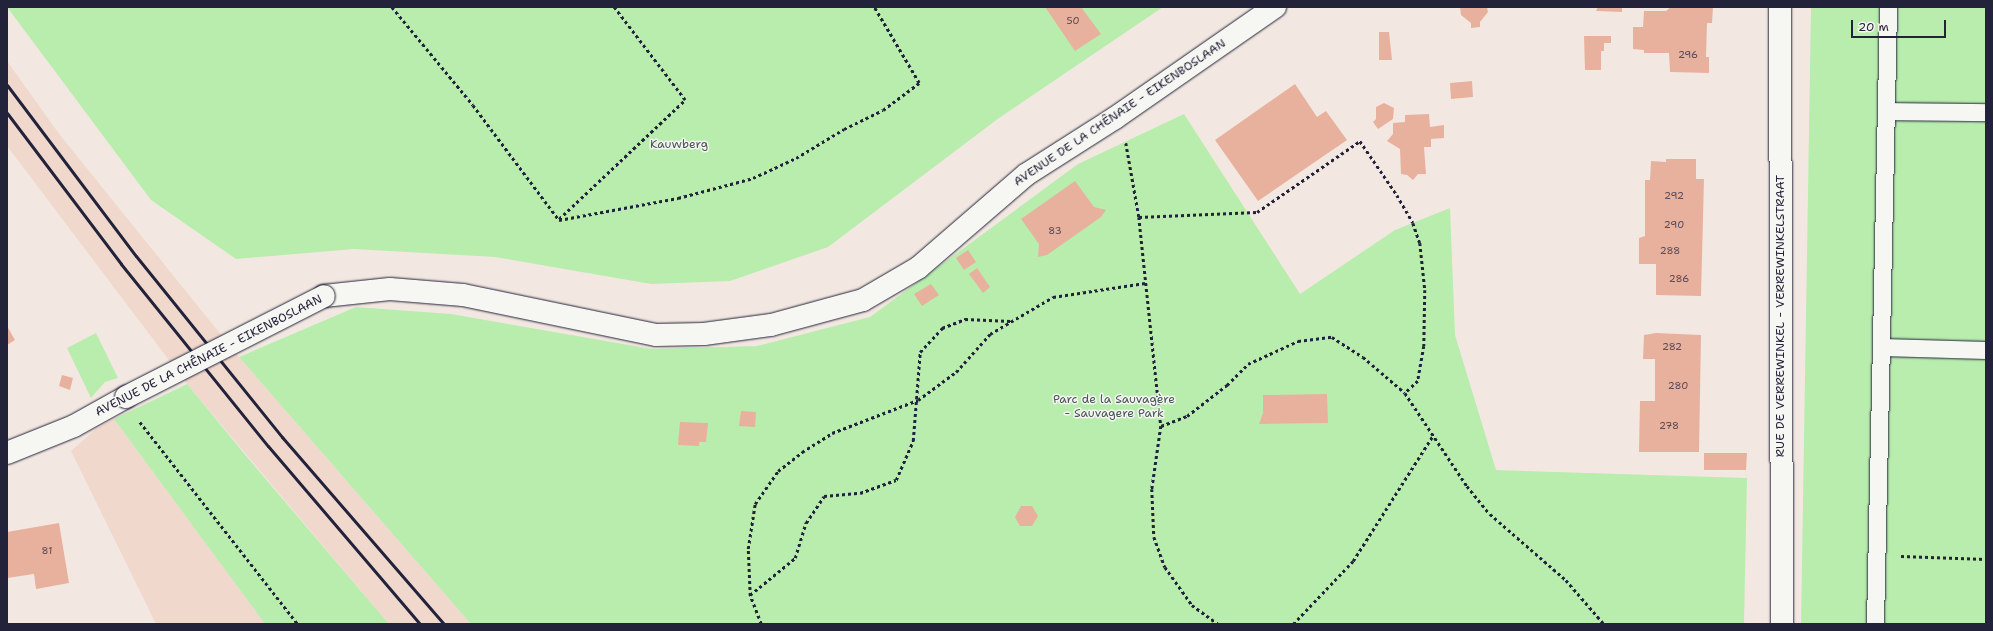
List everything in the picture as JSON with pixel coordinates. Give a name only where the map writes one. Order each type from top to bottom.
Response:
[{"type":"street","name":"AVENUE DE LA CHÊNAIE - EIKENBOSLAAN","points":[[7,452],[74,426],[124,398],[324,296],[390,289],[463,295],[656,335],[704,334],[771,325],[863,300],[918,268],[1027,174],[1115,118],[1275,7]]},
{"type":"street","name":"RUE DE VERREWINKEL - VERREWINKELSTRAAT","points":[[1780,7],[1782,624]]},
{"type":"lane","points":[[1875,624],[1888,7]]},
{"type":"lane","points":[[1887,111],[1986,112]]},
{"type":"lane","points":[[1882,347],[1986,350]]},
{"type":"path","points":[[392,7],[473,105],[559,220]]},
{"type":"path","points":[[559,220],[684,100],[614,7]]},
{"type":"path","points":[[559,220],[678,198],[753,178],[796,158],[844,129],[883,110],[919,83],[874,7]]},
{"type":"path","points":[[1115,118],[1126,140],[1139,217],[1161,426],[1152,489],[1154,537],[1165,567],[1192,605],[1218,624]]},
{"type":"path","points":[[1139,217],[1257,212],[1360,140],[1397,195],[1413,223],[1420,243],[1425,290],[1424,346],[1418,381],[1405,393]]},
{"type":"path","points":[[761,624],[750,596],[748,549],[755,504],[778,472],[802,452],[832,433],[918,400],[956,372],[990,334],[1053,297],[1145,283]]},
{"type":"path","points":[[750,596],[795,558],[806,523],[824,496],[860,493],[896,480],[913,442],[918,400],[920,352],[942,328],[965,319],[1012,321]]},
{"type":"path","points":[[1161,426],[1187,416],[1227,385],[1248,364],[1298,341],[1332,337],[1363,357],[1405,393],[1432,436],[1490,514],[1566,580],[1604,624]]},
{"type":"path","points":[[124,398],[298,624]]},
{"type":"path","points":[[1293,624],[1353,561],[1432,436]]},
{"type":"path","points":[[1876,555],[1986,559]]},
{"type":"shaded area","points":[[7,61],[60,135],[239,357],[471,624],[389,624],[187,384],[7,146]]},
{"type":"shaded area","points":[[114,419],[265,624],[156,624],[71,451],[97,428]]},
{"type":"green space","name":"Kauwberg","points":[[7,7],[1163,7],[999,118],[828,247],[730,281],[651,284],[495,257],[354,249],[236,259],[151,200]]},
{"type":"green space","points":[[1811,7],[1986,7],[1986,624],[1801,624]]},
{"type":"green space","name":"Parc de la Sauvagère - Sauvagere Park","points":[[1184,114],[1300,294],[1395,230],[1450,208],[1455,335],[1496,470],[1747,478],[1744,624],[471,624],[239,357],[356,307],[451,314],[652,349],[757,346],[870,317],[1078,164]]},
{"type":"green space","points":[[96,333],[118,378],[105,382],[91,398],[67,348]]},
{"type":"green space","points":[[187,384],[389,624],[265,624],[114,419]]},
{"type":"building","points":[[1045,7],[1081,7],[1101,34],[1075,51]]},
{"type":"building","points":[[1460,7],[1487,7],[1488,12],[1480,22],[1480,27],[1471,28],[1471,23],[1461,15]]},
{"type":"building","points":[[1598,7],[1622,7],[1622,12],[1596,11]]},
{"type":"building","points":[[1671,7],[1713,7],[1712,23],[1707,23],[1706,57],[1709,57],[1709,73],[1670,72],[1669,53],[1644,53],[1644,50],[1633,49],[1633,27],[1643,27],[1644,11],[1666,11]]},
{"type":"building","points":[[1379,32],[1389,32],[1392,60],[1379,60]]},
{"type":"building","points":[[1584,36],[1611,36],[1611,43],[1604,43],[1604,51],[1601,51],[1601,70],[1585,70]]},
{"type":"building","points":[[1472,81],[1473,97],[1451,99],[1450,83]]},
{"type":"building","points":[[1295,84],[1317,117],[1326,111],[1347,140],[1258,201],[1215,140]]},
{"type":"building","points":[[1384,103],[1394,108],[1393,119],[1378,129],[1373,122],[1376,119],[1376,107]]},
{"type":"building","points":[[1429,114],[1430,127],[1444,125],[1444,138],[1431,139],[1431,147],[1424,147],[1426,174],[1418,174],[1413,180],[1407,175],[1401,174],[1400,149],[1387,141],[1393,134],[1393,123],[1405,122],[1405,115]]},
{"type":"building","points":[[1666,159],[1696,159],[1696,179],[1704,179],[1701,296],[1656,295],[1656,264],[1639,264],[1639,238],[1645,236],[1645,180],[1650,180],[1651,161],[1666,162]]},
{"type":"building","points":[[1075,181],[1094,207],[1106,210],[1101,217],[1047,255],[1038,257],[1039,244],[1021,219]]},
{"type":"building","points":[[968,250],[976,262],[964,270],[956,258]]},
{"type":"building","points":[[977,268],[990,287],[983,293],[969,274]]},
{"type":"building","points":[[931,284],[939,295],[922,306],[914,294]]},
{"type":"building","points":[[7,326],[15,340],[7,345]]},
{"type":"building","points":[[1656,333],[1701,335],[1699,452],[1639,452],[1640,401],[1655,401],[1655,359],[1643,359],[1644,335]]},
{"type":"building","points":[[62,375],[73,378],[70,390],[59,386]]},
{"type":"building","points":[[1327,394],[1328,423],[1259,424],[1263,413],[1263,395]]},
{"type":"building","points":[[741,411],[756,412],[755,427],[739,426]]},
{"type":"building","points":[[680,422],[708,423],[706,442],[699,442],[699,446],[678,445]]},
{"type":"building","points":[[1704,453],[1747,453],[1746,470],[1704,470]]},
{"type":"building","points":[[1021,506],[1032,506],[1038,516],[1032,526],[1020,526],[1015,517]]},
{"type":"building","points":[[59,523],[69,583],[36,589],[34,574],[7,578],[7,532]]},
{"type":"railway","points":[[7,85],[136,256],[282,437],[444,624]]},
{"type":"railway","points":[[7,113],[121,264],[268,446],[420,624]]}]
